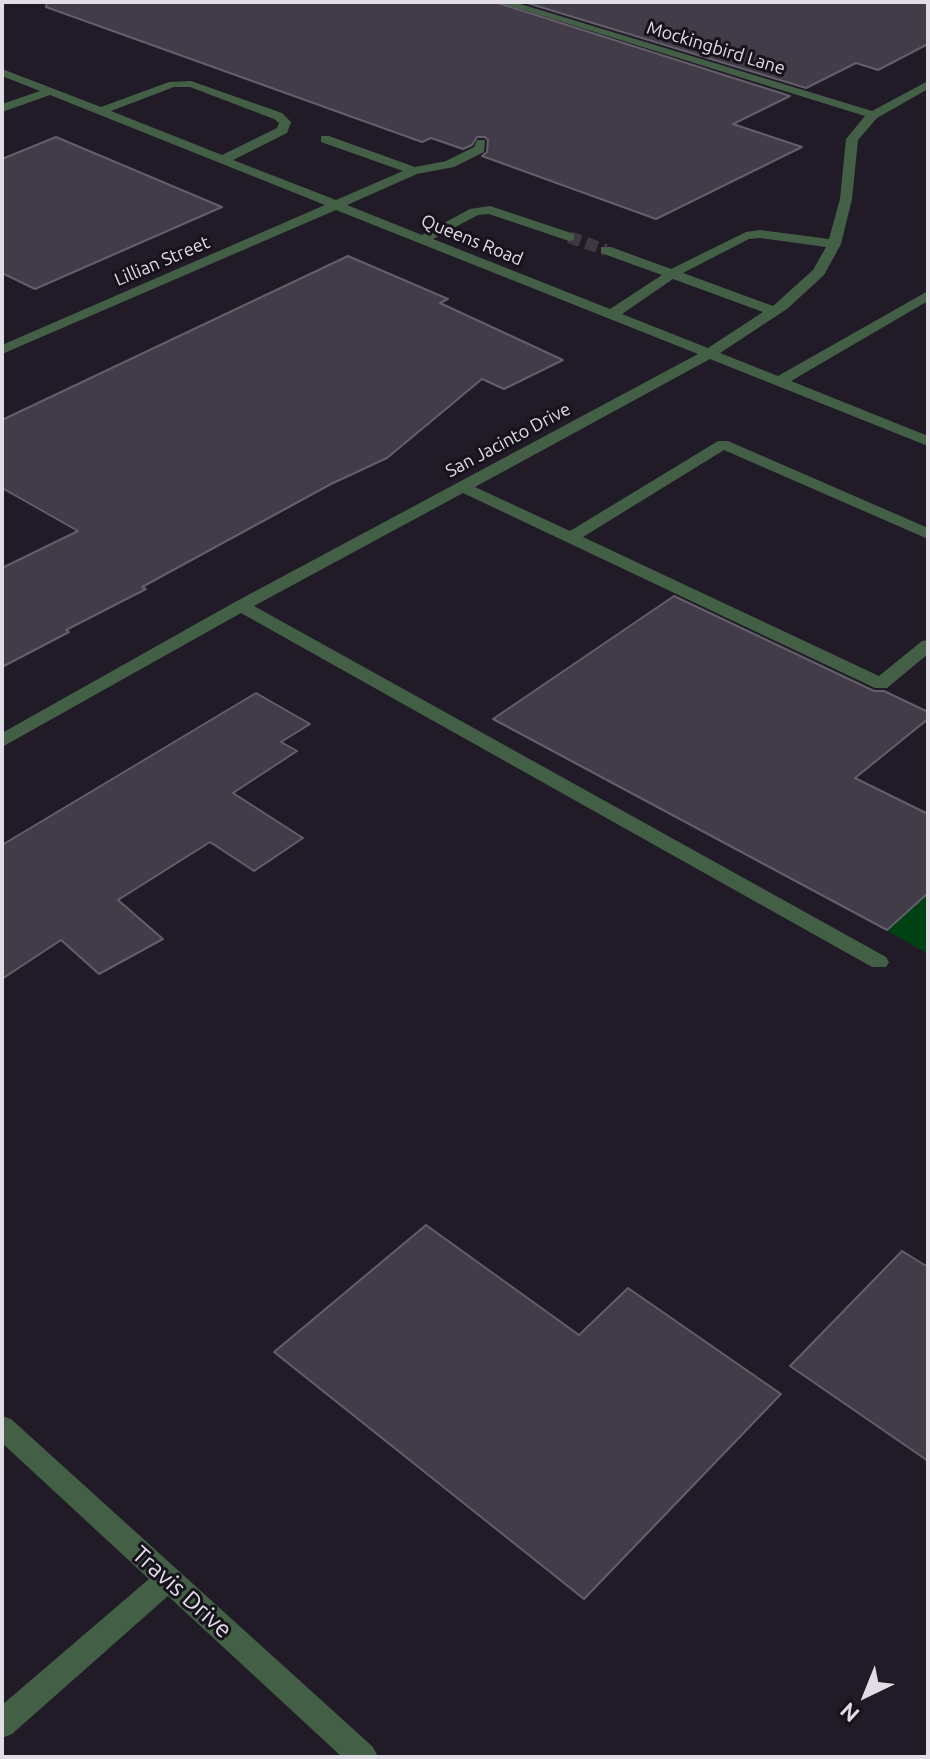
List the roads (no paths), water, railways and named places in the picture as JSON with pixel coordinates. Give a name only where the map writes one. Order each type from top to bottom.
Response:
[{"type":"street","name":"Mockingbird Lane","points":[[503,2],[873,115]]},
{"type":"street","name":"Queens Road","points":[[2,72],[928,441]]},
{"type":"street","points":[[101,111],[173,84],[191,84],[278,116],[285,122],[283,130],[223,160]]},
{"type":"street","name":"San Jacinto Drive","points":[[2,741],[241,606],[709,354],[774,311],[819,272],[834,244],[846,199],[852,139],[873,115],[928,84]]},
{"type":"street","points":[[2,108],[51,91]]},
{"type":"street","points":[[325,139],[414,171]]},
{"type":"street","name":"Lillian Street","points":[[2,350],[414,171],[450,164],[480,149],[481,143]]},
{"type":"street","points":[[422,240],[475,212],[490,210],[569,237]]},
{"type":"street","points":[[611,315],[672,274],[746,236],[760,234],[834,244]]},
{"type":"street","points":[[606,250],[774,311]]},
{"type":"street","points":[[779,382],[928,295]]},
{"type":"street","points":[[571,538],[723,444],[928,534]]},
{"type":"street","points":[[463,487],[881,684],[928,645]]},
{"type":"street","points":[[241,606],[879,962]]},
{"type":"street","name":"Travis Drive","points":[[2,1427],[363,1757]]},
{"type":"street","points":[[2,1724],[168,1579]]},
{"type":"tunnel","points":[[569,237],[606,250]]}]
